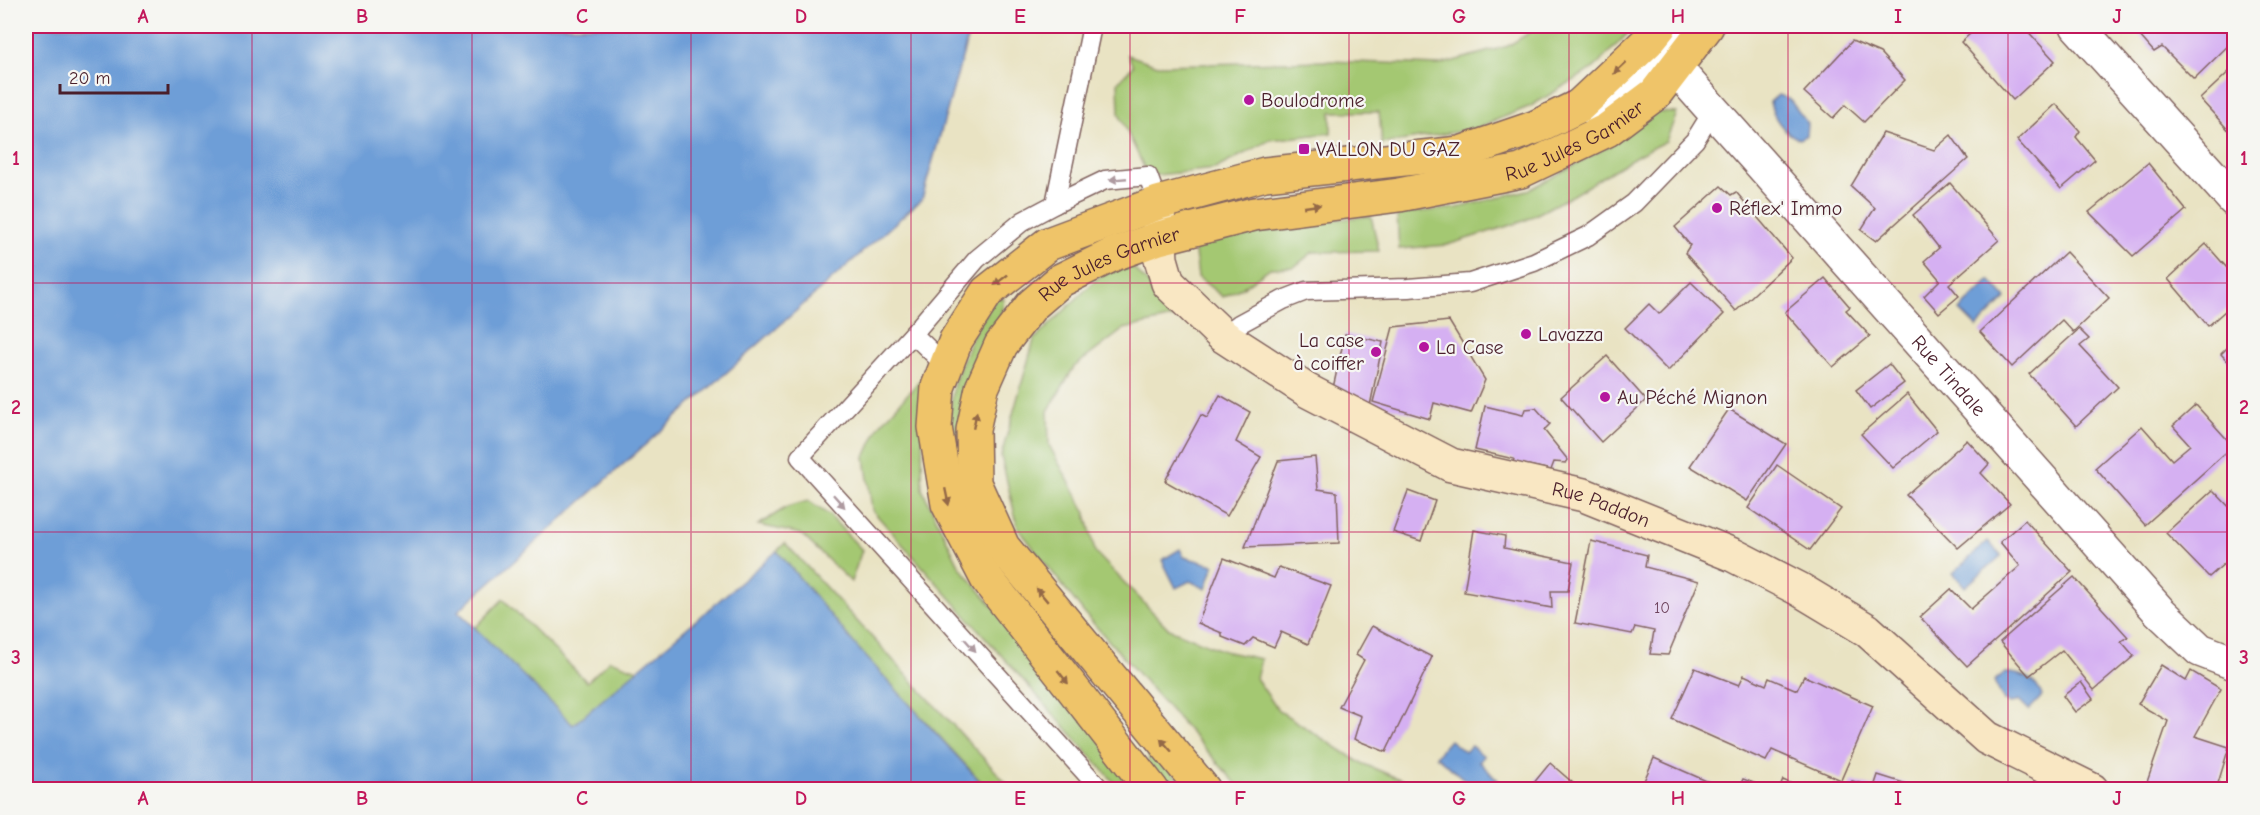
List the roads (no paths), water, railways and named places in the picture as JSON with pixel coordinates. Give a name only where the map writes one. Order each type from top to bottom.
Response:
[{"type":"main road","name":"Rue Jules Garnier","points":[[1152,789],[987,579],[948,504],[935,427],[938,387],[956,340],[987,292],[1048,244],[1158,203],[1265,174],[1460,153],[1536,127],[1579,106],[1647,42],[1660,26]]},
{"type":"main road","name":"Rue Jules Garnier","points":[[1204,789],[1003,547],[974,483],[973,430],[982,388],[1001,345],[1032,305],[1061,280],[1114,254],[1159,238],[1254,214],[1399,195],[1521,171],[1606,130],[1655,94],[1707,26]]},
{"type":"main road","points":[[1159,238],[1173,218],[1251,200],[1278,173]]},
{"type":"main road","points":[[1001,345],[1025,291],[1083,252],[1142,229],[1158,203]]},
{"type":"street","points":[[1676,69],[1670,53],[1689,26]]},
{"type":"street","points":[[2077,26],[2235,200]]},
{"type":"street","points":[[1579,106],[1618,100],[1663,64],[1676,69]]},
{"type":"street","name":"Rue Tindale","points":[[1676,69],[2159,611],[2200,650],[2235,663]]},
{"type":"street","name":"Rue Paddon","points":[[1158,203],[1161,259],[1168,283],[1223,336],[1308,392],[1451,465],[1584,495],[1733,555],[1867,630],[1987,738],[2092,789]]},
{"type":"lane","points":[[1055,204],[1092,26]]},
{"type":"lane","points":[[1223,336],[1239,324],[1283,300],[1306,291],[1407,288],[1470,283],[1534,262],[1588,236],[1634,203],[1695,140],[1713,111]]},
{"type":"lane","points":[[1101,789],[800,458],[913,334],[977,259],[1023,221],[1105,180],[1148,176],[1158,203]]},
{"type":"lane","points":[[913,334],[946,366]]},
{"type":"water","points":[[26,26],[971,26],[922,199],[458,611],[573,725],[777,551],[857,647],[987,789],[26,789]]},
{"type":"water","points":[[1778,95],[1789,99],[1808,124],[1807,135],[1799,139],[1780,124],[1770,102]]},
{"type":"water","points":[[1990,280],[2006,298],[1977,327],[1960,310]]},
{"type":"water","points":[[1988,541],[2001,556],[1965,587],[1953,573]]},
{"type":"water","points":[[1180,549],[1184,557],[1214,565],[1206,589],[1190,581],[1176,588],[1162,560]]},
{"type":"water","points":[[2005,673],[2018,674],[2028,678],[2036,685],[2042,696],[2029,710],[2019,700],[2011,703],[2004,701],[1994,681]]},
{"type":"water","points":[[1450,740],[1465,752],[1471,746],[1484,756],[1479,762],[1498,780],[1491,789],[1476,789],[1436,756]]},
{"type":"place","name":"Boulodrome","points":[[1249,100]]},
{"type":"place","name":"VALLON DU GAZ","points":[[1304,149]]},
{"type":"place","name":"Réflex' Immo","points":[[1717,208]]},
{"type":"place","name":"Lavazza","points":[[1526,334]]},
{"type":"place","name":"La Case","points":[[1424,347]]},
{"type":"place","name":"La case à coiffer","points":[[1376,352]]},
{"type":"place","name":"Au Péché Mignon","points":[[1605,397]]}]
